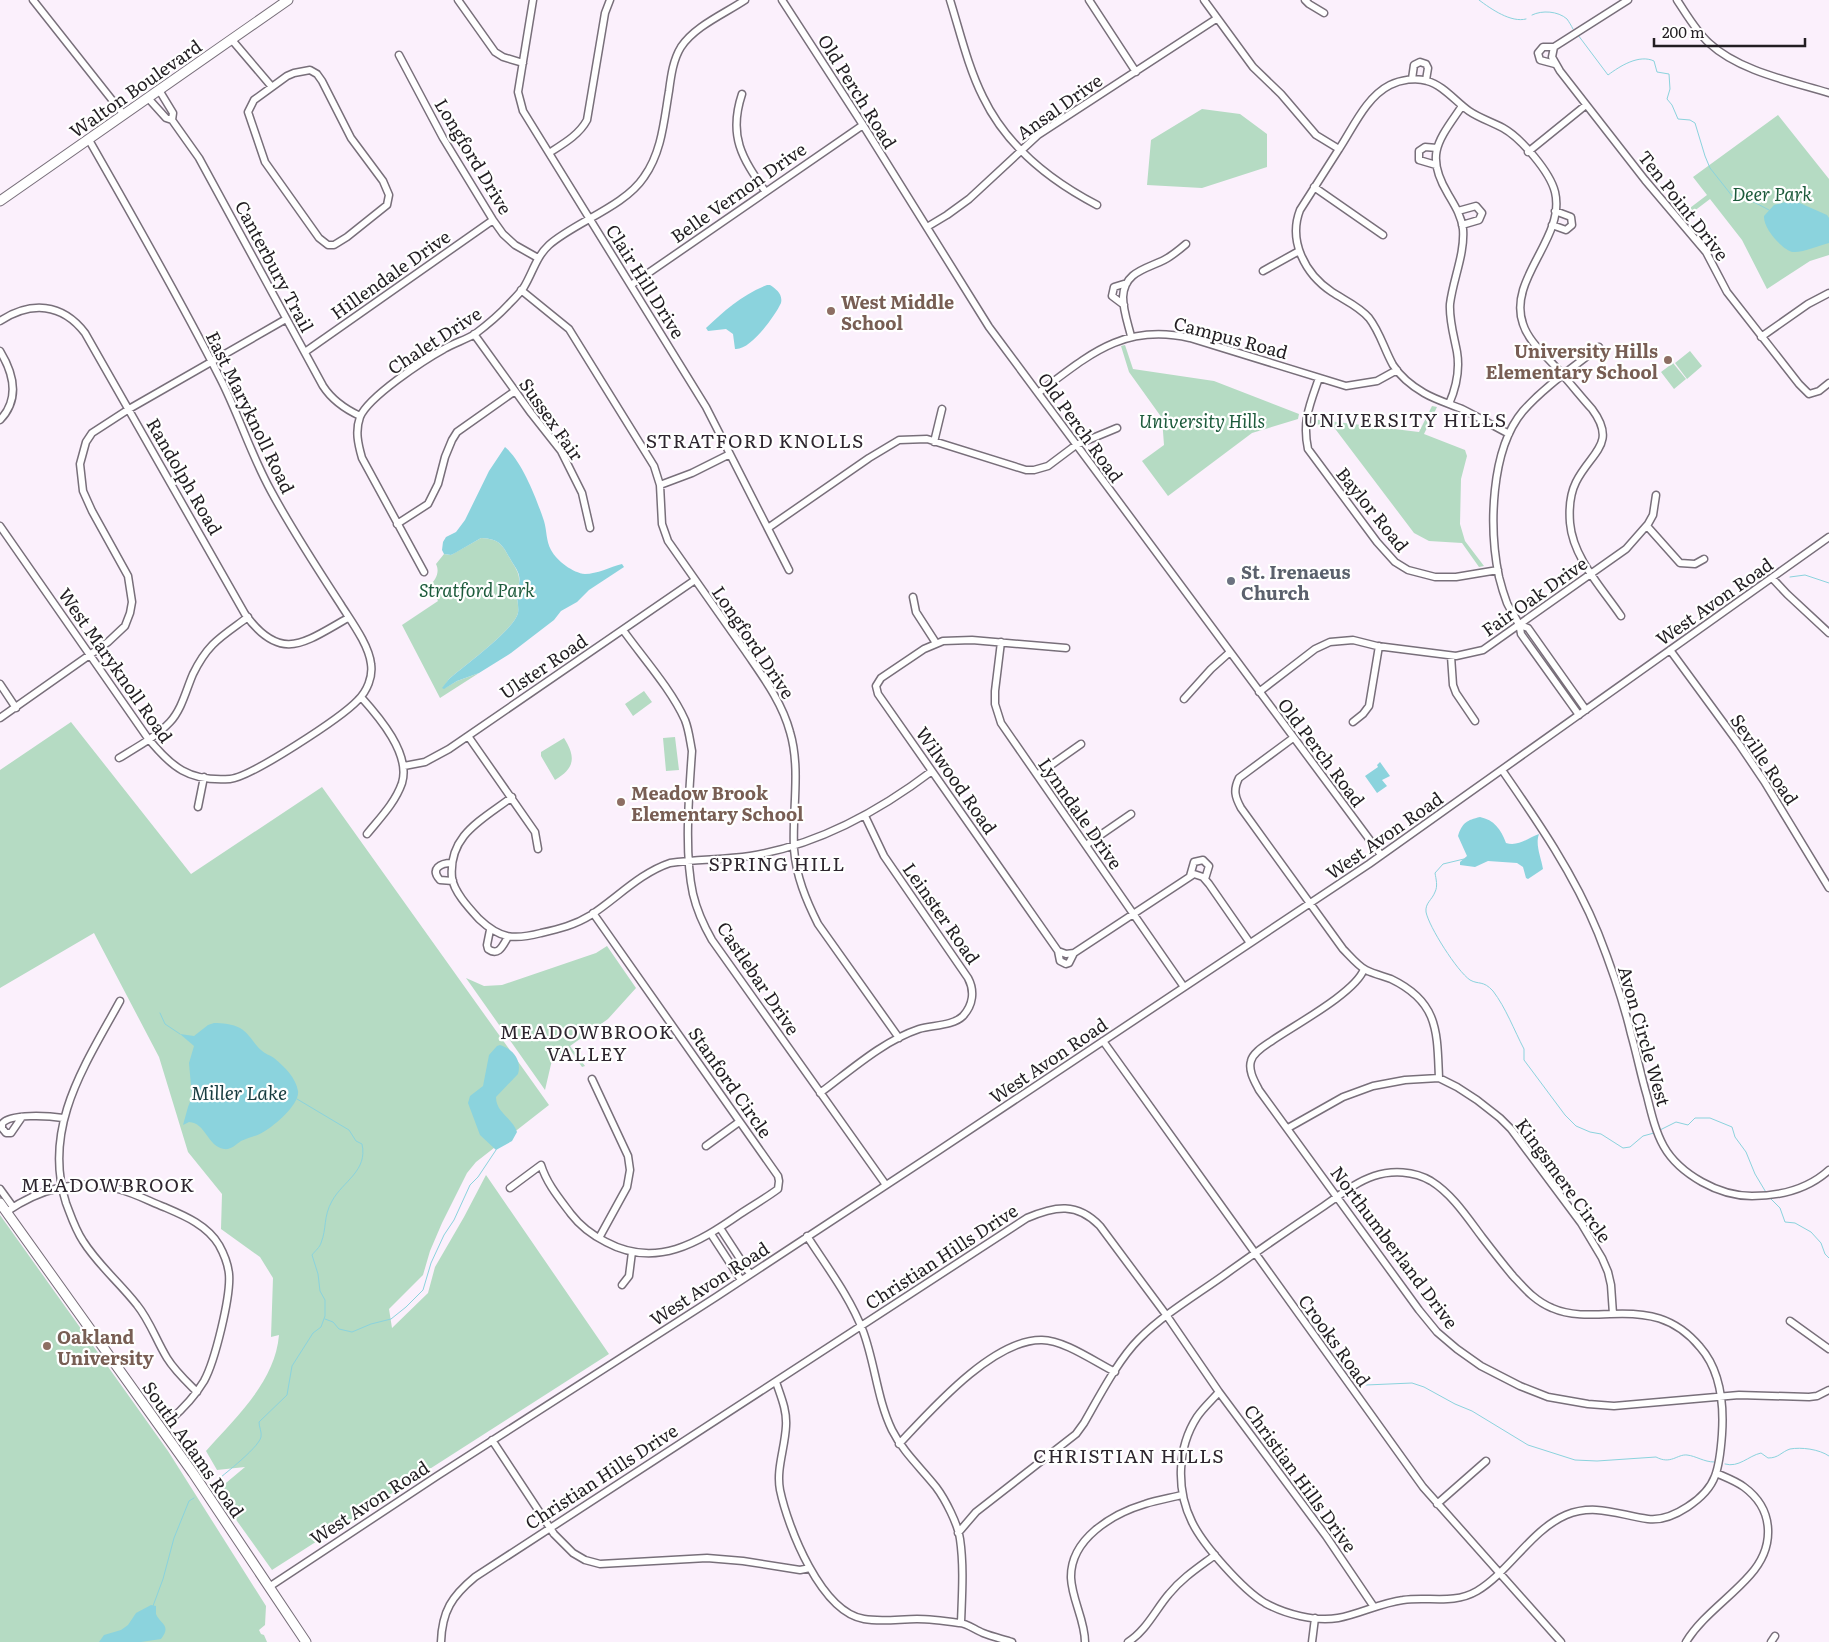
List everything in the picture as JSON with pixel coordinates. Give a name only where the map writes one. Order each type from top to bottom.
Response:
[{"type":"main road","name":"Walton Boulevard","points":[[0,201],[288,0]]},
{"type":"main road","name":"South Adams Road","points":[[0,1203],[10,1210],[306,1642]]},
{"type":"street","points":[[33,0],[124,115]]},
{"type":"street","points":[[458,0],[496,52],[503,57],[522,63]]},
{"type":"street","name":"Clair Hill Drive","points":[[533,0],[518,92],[523,111],[706,406],[789,570]]},
{"type":"street","points":[[549,153],[571,138],[583,127],[587,120],[605,13],[610,0]]},
{"type":"street","name":"Chalet Drive","points":[[360,416],[376,397],[419,365],[446,348],[474,334],[509,305],[521,290],[538,258],[551,244],[637,186],[656,156],[672,70],[682,46],[696,32],[745,0]]},
{"type":"street","name":"Old Perch Road","points":[[782,0],[863,125],[989,327],[1381,855]]},
{"type":"street","points":[[950,0],[974,77],[982,97],[999,125],[1021,151],[1051,178],[1097,205]]},
{"type":"street","points":[[1089,0],[1136,72]]},
{"type":"street","points":[[1204,0],[1216,19],[1253,67],[1281,94],[1316,134],[1339,150]]},
{"type":"street","points":[[1305,0],[1324,13]]},
{"type":"street","points":[[1555,64],[1552,57],[1554,47],[1628,0]]},
{"type":"street","points":[[1677,0],[1695,27],[1710,44],[1732,58],[1775,77],[1829,92]]},
{"type":"street","name":"Ansal Drive","points":[[927,227],[969,199],[1038,135],[1216,19]]},
{"type":"street","points":[[232,40],[272,88]]},
{"type":"street","name":"Ten Point Drive","points":[[1554,47],[1543,46],[1538,53],[1540,60],[1555,64],[1645,180],[1706,252],[1727,292],[1799,384],[1808,394],[1820,391],[1829,383]]},
{"type":"street","name":"Longford Drive","points":[[399,55],[443,138],[493,220],[503,234],[515,245],[538,258]]},
{"type":"street","points":[[1412,79],[1414,65],[1420,62],[1426,64],[1428,68],[1426,80]]},
{"type":"street","points":[[310,70],[317,74],[351,138],[388,190],[387,206],[334,245],[328,245],[323,242],[265,162],[256,140],[248,112],[250,104],[272,88],[294,73],[310,70]]},
{"type":"street","points":[[1510,434],[1424,393],[1397,370],[1376,328],[1368,317],[1354,305],[1318,282],[1308,269],[1299,251],[1296,221],[1300,210],[1362,113],[1374,97],[1390,85],[1412,79],[1426,80],[1439,87],[1473,114],[1505,129],[1515,137],[1543,169],[1555,192],[1555,211],[1552,225],[1521,296],[1520,306],[1523,326],[1529,336],[1599,419],[1603,428],[1602,444],[1585,466],[1575,484],[1570,505],[1570,525],[1576,546],[1591,574],[1621,616]]},
{"type":"street","name":"Canterbury Trail","points":[[159,90],[172,114],[172,120],[199,158],[328,393],[351,412],[360,416]]},
{"type":"street","points":[[742,94],[736,125],[738,142],[744,158],[765,191]]},
{"type":"street","name":"Canterbury Trail","points":[[148,98],[166,118],[172,120]]},
{"type":"street","points":[[1528,152],[1586,105]]},
{"type":"street","points":[[1449,404],[1454,394],[1458,364],[1450,316],[1450,304],[1462,245],[1462,225],[1458,211],[1437,173],[1435,158],[1441,138],[1462,106]]},
{"type":"street","name":"Belle Vernon Drive","points":[[631,285],[863,125]]},
{"type":"street","name":"East Maryknoll Road","points":[[89,140],[212,362],[268,486],[359,635],[371,662],[370,681],[361,696]]},
{"type":"street","points":[[1436,165],[1419,160],[1419,151],[1425,146],[1437,148]]},
{"type":"street","points":[[1314,187],[1383,235]]},
{"type":"street","points":[[1458,211],[1476,206],[1482,213],[1479,220],[1462,225]]},
{"type":"street","points":[[1552,225],[1566,230],[1572,225],[1572,217],[1555,211]]},
{"type":"street","name":"Hillendale Drive","points":[[304,352],[493,220]]},
{"type":"street","points":[[1131,336],[1123,297],[1127,283],[1136,271],[1165,260],[1186,244]]},
{"type":"street","points":[[1263,271],[1299,251]]},
{"type":"street","points":[[1124,305],[1112,296],[1114,287],[1127,283]]},
{"type":"street","name":"Longford Drive","points":[[521,290],[569,329],[648,454],[660,485],[662,524],[668,541],[766,682],[785,716],[794,749],[794,846],[801,885],[818,924],[899,1038]]},
{"type":"street","points":[[1761,337],[1808,304],[1829,293]]},
{"type":"street","name":"Randolph Road","points":[[0,321],[25,308],[42,307],[62,313],[79,325],[85,332],[254,626],[281,644],[288,645],[303,643],[348,618]]},
{"type":"street","points":[[0,718],[108,642],[125,626],[132,602],[128,576],[92,511],[83,490],[81,456],[86,442],[92,433],[129,409],[286,319]]},
{"type":"street","name":"Campus Road","points":[[1038,393],[1110,344],[1131,336],[1149,333],[1170,333],[1190,338],[1346,386],[1377,381],[1397,370]]},
{"type":"street","name":"Sussex Fair","points":[[474,334],[561,451],[582,493],[590,528]]},
{"type":"street","points":[[1579,714],[1521,634],[1520,625],[1507,603],[1498,570],[1494,528],[1495,502],[1501,457],[1510,434],[1524,411],[1563,375],[1599,347]]},
{"type":"street","points":[[0,351],[12,374],[13,388],[9,407],[6,414],[0,420]]},
{"type":"street","name":"Baylor Road","points":[[1319,378],[1305,423],[1308,449],[1387,554],[1408,570],[1435,577],[1456,577],[1498,570]]},
{"type":"street","points":[[397,524],[428,504],[438,484],[444,457],[457,432],[515,391]]},
{"type":"street","points":[[934,442],[942,409]]},
{"type":"street","points":[[360,416],[357,428],[357,443],[372,480],[424,572]]},
{"type":"street","points":[[768,528],[869,458],[900,440],[927,440],[1026,470],[1034,470],[1048,466],[1076,445],[1117,428]]},
{"type":"street","points":[[660,485],[692,474],[730,454]]},
{"type":"street","name":"Fair Oak Drive","points":[[1259,692],[1324,644],[1353,640],[1379,646],[1452,656],[1483,650],[1626,549],[1647,526],[1653,515],[1656,495]]},
{"type":"street","name":"West Maryknoll Road","points":[[0,526],[149,740],[169,762],[179,769],[204,778],[231,779],[254,771],[343,714],[361,696]]},
{"type":"street","points":[[1647,526],[1680,563],[1695,564],[1704,559]]},
{"type":"street","name":"West Avon Road","points":[[269,1587],[886,1185],[1310,903],[1502,770],[1829,537]]},
{"type":"street","points":[[1772,578],[1829,633]]},
{"type":"street","name":"Ulster Road","points":[[404,766],[425,762],[468,736],[694,580]]},
{"type":"street","points":[[913,597],[916,612],[936,643],[960,640],[1066,648]]},
{"type":"street","points":[[119,758],[149,740],[170,722],[176,714],[198,664],[211,644],[248,617]]},
{"type":"street","points":[[1520,625],[1528,628],[1586,710]]},
{"type":"street","name":"Castlebar Drive","points":[[623,630],[676,705],[685,721],[689,735],[692,751],[689,860],[693,894],[698,912],[712,940],[886,1185]]},
{"type":"street","name":"Lynndale Drive","points":[[1001,642],[995,691],[995,704],[1001,723],[1184,986]]},
{"type":"street","name":"Wilwood Road","points":[[936,643],[882,678],[876,686],[878,694],[1018,891],[1058,951],[1060,961],[1066,964],[1071,960],[1074,953],[1190,876],[1194,862],[1203,860],[1209,866],[1205,879],[1250,943]]},
{"type":"street","points":[[1353,722],[1369,706],[1379,646]]},
{"type":"street","name":"Seville Road","points":[[1670,650],[1760,775],[1829,888]]},
{"type":"street","points":[[1184,699],[1230,652]]},
{"type":"street","points":[[1452,656],[1453,685],[1456,693],[1476,721]]},
{"type":"street","points":[[0,684],[16,708]]},
{"type":"street","points":[[361,696],[375,712],[396,744],[404,766],[403,781],[397,794],[386,812],[367,834]]},
{"type":"street","points":[[468,736],[535,832],[538,849]]},
{"type":"street","points":[[1288,1128],[1343,1097],[1373,1086],[1405,1080],[1439,1078],[1435,1027],[1430,1012],[1423,1000],[1393,980],[1364,969],[1343,949],[1241,808],[1235,796],[1235,787],[1239,778],[1293,738]]},
{"type":"street","points":[[1037,775],[1081,744]]},
{"type":"street","name":"Avon Circle West","points":[[1502,770],[1560,857],[1597,931],[1625,1010],[1655,1130],[1669,1154],[1690,1175],[1711,1187],[1742,1196],[1797,1190],[1820,1178],[1829,1170]]},
{"type":"street","points":[[512,797],[464,834],[456,847],[452,863],[453,881],[460,895],[490,930],[508,937],[529,936],[565,928],[594,913],[656,868],[670,863],[747,856],[794,846],[828,834],[894,799],[932,772]]},
{"type":"street","points":[[198,807],[204,778]]},
{"type":"street","points":[[1086,845],[1131,814]]},
{"type":"street","name":"Leinster Road","points":[[820,1093],[861,1062],[899,1038],[931,1026],[956,1021],[963,1016],[972,1001],[973,990],[968,978],[884,856],[865,816]]},
{"type":"street","points":[[452,863],[440,865],[436,871],[436,876],[440,880],[453,881]]},
{"type":"street","points":[[1190,876],[1198,874],[1205,879]]},
{"type":"street","name":"Stanford Circle","points":[[510,1188],[541,1165],[545,1178],[561,1202],[586,1231],[612,1246],[632,1252],[650,1254],[673,1251],[697,1242],[778,1189],[778,1176],[594,913]]},
{"type":"street","points":[[490,930],[487,945],[488,949],[492,952],[501,950],[508,937]]},
{"type":"street","points":[[1058,951],[1066,954],[1074,953]]},
{"type":"street","name":"Northumberland Drive","points":[[1364,969],[1359,979],[1347,991],[1256,1053],[1251,1061],[1254,1080],[1336,1198],[1437,1332],[1463,1354],[1510,1381],[1548,1397],[1597,1405],[1614,1406],[1757,1394],[1809,1397],[1817,1396],[1829,1390]]},
{"type":"street","points":[[120,1001],[74,1088],[63,1118],[59,1149],[61,1186],[74,1225],[83,1242],[139,1306],[167,1359],[197,1392]]},
{"type":"street","name":"Crooks Road","points":[[1103,1041],[1392,1446],[1437,1504],[1561,1642]]},
{"type":"street","points":[[592,1078],[628,1156],[630,1170],[627,1187],[599,1238]]},
{"type":"street","name":"Kingsmere Circle","points":[[1439,1078],[1457,1087],[1500,1118],[1524,1144],[1581,1223],[1602,1258],[1611,1285],[1613,1314]]},
{"type":"street","points":[[22,1117],[48,1116],[63,1118]]},
{"type":"street","points":[[706,1146],[739,1122]]},
{"type":"street","points":[[958,1533],[983,1506],[1076,1434],[1136,1342],[1167,1316],[1254,1253],[1361,1182],[1380,1174],[1404,1172],[1428,1179],[1445,1192],[1528,1294],[1552,1308],[1565,1313],[1581,1315],[1637,1313],[1650,1315],[1676,1325],[1704,1351],[1715,1370],[1721,1396],[1721,1450],[1716,1473],[1709,1488],[1674,1515],[1651,1519],[1608,1510],[1582,1510],[1559,1518],[1530,1542],[1499,1573],[1475,1592],[1462,1598],[1451,1600],[1407,1599],[1342,1617],[1315,1618],[1263,1602],[1215,1556],[1196,1530],[1188,1515],[1182,1495],[1181,1471],[1188,1434],[1198,1415],[1219,1392]]},
{"type":"street","points":[[0,1189],[10,1210],[38,1194],[61,1186],[90,1185],[119,1189],[189,1218],[200,1224],[215,1239],[226,1261],[229,1272],[228,1287],[214,1354],[207,1374],[197,1392],[169,1420]]},
{"type":"street","name":"Christian Hills Drive","points":[[441,1642],[445,1613],[461,1589],[475,1577],[1027,1218],[1047,1210],[1064,1208],[1082,1212],[1100,1226],[1167,1316],[1219,1392],[1315,1521],[1374,1607]]},
{"type":"street","points":[[720,1228],[750,1274]]},
{"type":"street","points":[[711,1234],[741,1280]]},
{"type":"street","points":[[807,1236],[856,1313],[871,1355],[885,1414],[900,1444],[938,1490],[958,1533],[961,1557],[961,1623]]},
{"type":"street","points":[[622,1285],[629,1276],[632,1252]]},
{"type":"street","points":[[1790,1321],[1829,1349]]},
{"type":"street","points":[[900,1444],[962,1379],[987,1361],[1021,1344],[1043,1339],[1062,1345],[1115,1372]]},
{"type":"street","points":[[776,1382],[786,1414],[786,1428],[779,1473],[780,1489],[792,1529],[810,1568],[822,1586],[843,1610],[858,1617],[875,1620],[918,1619],[961,1623],[991,1639],[1012,1642]]},
{"type":"street","points":[[492,1440],[550,1528],[573,1554],[585,1560],[600,1564],[708,1558],[743,1561],[800,1570],[810,1568]]},
{"type":"street","points":[[1437,1504],[1486,1461]]},
{"type":"street","points":[[1686,1642],[1694,1631],[1751,1574],[1765,1549],[1769,1530],[1765,1513],[1754,1496],[1743,1486],[1716,1473]]},
{"type":"street","points":[[1085,1642],[1083,1623],[1071,1579],[1072,1566],[1083,1541],[1101,1526],[1143,1504],[1182,1495]]},
{"type":"street","points":[[1128,1642],[1140,1632],[1170,1593],[1183,1580],[1215,1556]]},
{"type":"street","points":[[1312,1642],[1315,1618]]},
{"type":"green space","points":[[1202,109],[1240,114],[1267,134],[1267,167],[1202,188],[1147,185],[1151,140]]},
{"type":"green space","name":"Deer Park","points":[[1778,115],[1829,179],[1829,255],[1810,261],[1767,289],[1742,240],[1710,199],[1685,218],[1682,214],[1707,195],[1693,177]]},
{"type":"green space","name":"University Hills","points":[[1125,345],[1133,369],[1214,381],[1299,414],[1298,419],[1252,433],[1168,496],[1142,461],[1164,445],[1162,418],[1129,372],[1121,346]]},
{"type":"green space","points":[[1690,351],[1702,366],[1687,379],[1675,363]]},
{"type":"green space","points":[[1673,363],[1686,379],[1674,389],[1661,372]]},
{"type":"green space","name":"University Hills","points":[[1432,406],[1437,407],[1424,434],[1465,450],[1467,456],[1461,479],[1460,524],[1465,541],[1484,566],[1479,567],[1462,543],[1429,541],[1414,533],[1333,426],[1311,424],[1312,419],[1419,432]]},
{"type":"green space","name":"Stratford Park","points":[[481,538],[498,542],[517,571],[519,581],[517,594],[518,613],[508,629],[488,648],[449,679],[443,688],[479,673],[440,698],[402,625],[438,601],[429,586],[437,576],[436,564],[444,554],[451,555]]},
{"type":"green space","points":[[644,691],[652,702],[633,716],[625,704]]},
{"type":"green space","points":[[71,722],[191,874],[322,787],[549,1105],[476,1162],[467,1173],[442,1223],[430,1251],[423,1275],[389,1309],[392,1328],[428,1293],[435,1267],[486,1175],[609,1354],[272,1570],[237,1521],[220,1488],[245,1467],[217,1470],[206,1451],[252,1398],[270,1368],[276,1352],[279,1335],[271,1337],[273,1278],[260,1257],[221,1229],[222,1194],[188,1152],[159,1057],[94,933],[0,988],[0,770]]},
{"type":"green space","points":[[675,737],[679,770],[666,771],[663,738]]},
{"type":"green space","points":[[564,738],[572,756],[572,762],[567,771],[555,780],[541,756],[541,752]]},
{"type":"green space","points":[[607,946],[636,988],[608,1019],[570,1046],[585,1066],[582,1067],[569,1048],[552,1060],[545,1090],[466,978],[484,986],[502,985],[596,953]]},
{"type":"green space","name":"Oakland University","points":[[0,1215],[168,1451],[266,1606],[265,1625],[259,1630],[267,1642],[0,1642]]},
{"type":"water","points":[[1793,200],[1827,215],[1829,218],[1829,243],[1793,252],[1774,238],[1764,216],[1774,205]]},
{"type":"water","points":[[767,285],[775,288],[781,297],[781,303],[768,324],[755,339],[741,348],[735,349],[733,334],[726,329],[708,331],[706,328],[734,304],[750,293]]},
{"type":"water","points":[[505,447],[511,453],[528,481],[544,521],[549,547],[557,558],[571,569],[585,574],[599,572],[622,564],[624,567],[589,590],[577,602],[561,611],[554,620],[511,653],[479,673],[457,681],[444,689],[442,688],[449,679],[488,648],[508,629],[518,613],[519,574],[498,542],[481,538],[451,555],[444,554],[442,550],[446,537],[456,532],[465,520],[489,471]]},
{"type":"water","points":[[1380,762],[1390,776],[1382,780],[1387,786],[1377,793],[1365,776],[1378,767],[1377,765]]},
{"type":"water","points":[[1480,817],[1489,820],[1496,826],[1502,833],[1506,843],[1519,843],[1539,834],[1538,847],[1543,869],[1528,879],[1523,867],[1517,863],[1488,861],[1475,867],[1460,865],[1460,862],[1467,856],[1458,836],[1463,825],[1472,819]]},
{"type":"water","name":"Miller Lake","points":[[214,1023],[231,1025],[243,1030],[264,1053],[274,1058],[286,1069],[295,1082],[298,1091],[298,1096],[291,1108],[275,1124],[262,1133],[241,1141],[229,1149],[218,1147],[214,1144],[195,1123],[189,1122],[183,1125],[192,1097],[189,1063],[194,1046],[180,1034],[194,1036],[208,1025]]},
{"type":"water","points":[[500,1045],[512,1052],[519,1064],[518,1074],[496,1097],[501,1111],[512,1122],[517,1132],[512,1141],[496,1150],[480,1135],[468,1103],[470,1096],[483,1086],[489,1055]]},
{"type":"water","points":[[151,1605],[156,1606],[156,1614],[165,1628],[161,1639],[141,1642],[99,1642],[104,1635],[121,1630],[128,1625],[136,1613]]},
{"type":"waterway","points":[[1479,0],[1508,17],[1520,20],[1526,19]]},
{"type":"waterway","points":[[1532,15],[1545,12],[1559,14],[1567,19],[1573,29]]},
{"type":"waterway","points":[[1578,35],[1608,75],[1624,65],[1642,59],[1654,61],[1657,72],[1669,74],[1670,89],[1667,99],[1678,119],[1690,120],[1695,123],[1710,168],[1732,196],[1750,200],[1769,210]]},
{"type":"waterway","points":[[1790,577],[1805,575],[1829,583]]},
{"type":"waterway","points":[[1464,859],[1443,864],[1435,873],[1436,890],[1426,909],[1432,928],[1451,958],[1470,980],[1484,984],[1493,991],[1506,1012],[1524,1049],[1524,1060],[1565,1115],[1576,1126],[1601,1134],[1623,1148],[1630,1147],[1643,1136],[1654,1133]]},
{"type":"waterway","points":[[160,1013],[165,1024],[180,1034]]},
{"type":"waterway","points":[[209,1487],[246,1456],[258,1442],[261,1437],[259,1422],[287,1395],[292,1366],[313,1333],[321,1327],[325,1316],[325,1300],[320,1291],[318,1274],[312,1255],[320,1244],[327,1212],[332,1201],[358,1169],[363,1153],[362,1144],[356,1141],[349,1130],[297,1099]]},
{"type":"waterway","points":[[1660,1130],[1676,1122],[1688,1125],[1695,1118],[1710,1118],[1732,1127],[1735,1137],[1746,1152],[1755,1174],[1767,1194]]},
{"type":"waterway","points":[[325,1319],[333,1322],[339,1329],[352,1332],[371,1324],[391,1319],[406,1307],[423,1290],[431,1263],[470,1185],[478,1177],[496,1150]]},
{"type":"waterway","points":[[1769,1197],[1780,1208],[1785,1222],[1795,1223],[1811,1232],[1821,1243],[1825,1254],[1829,1258]]},
{"type":"waterway","points":[[1366,1385],[1412,1383],[1424,1387],[1472,1411],[1528,1445],[1575,1460],[1597,1461],[1656,1457],[1670,1460],[1687,1455],[1714,1462]]},
{"type":"waterway","points":[[1725,1464],[1739,1463],[1761,1453],[1768,1458],[1772,1458],[1794,1448],[1815,1450],[1829,1456]]},
{"type":"waterway","points":[[153,1606],[163,1579],[174,1538],[189,1501],[194,1498]]},
{"type":"place","name":"West Middle School","points":[[831,311]]},
{"type":"place","name":"University Hills Elementary School","points":[[1668,360]]},
{"type":"place","name":"St. Irenaeus Church","points":[[1231,581]]},
{"type":"place","name":"Meadow Brook Elementary School","points":[[621,802]]},
{"type":"place","name":"Oakland University","points":[[47,1346]]},
{"type":"district","name":"UNIVERSITY HILLS","points":[[1405,419]]},
{"type":"district","name":"STRATFORD KNOLLS","points":[[755,440]]},
{"type":"district","name":"SPRING HILL","points":[[777,863]]},
{"type":"district","name":"MEADOWBROOK VALLEY","points":[[587,1042]]},
{"type":"district","name":"MEADOWBROOK","points":[[108,1184]]},
{"type":"district","name":"CHRISTIAN HILLS","points":[[1129,1455]]}]
